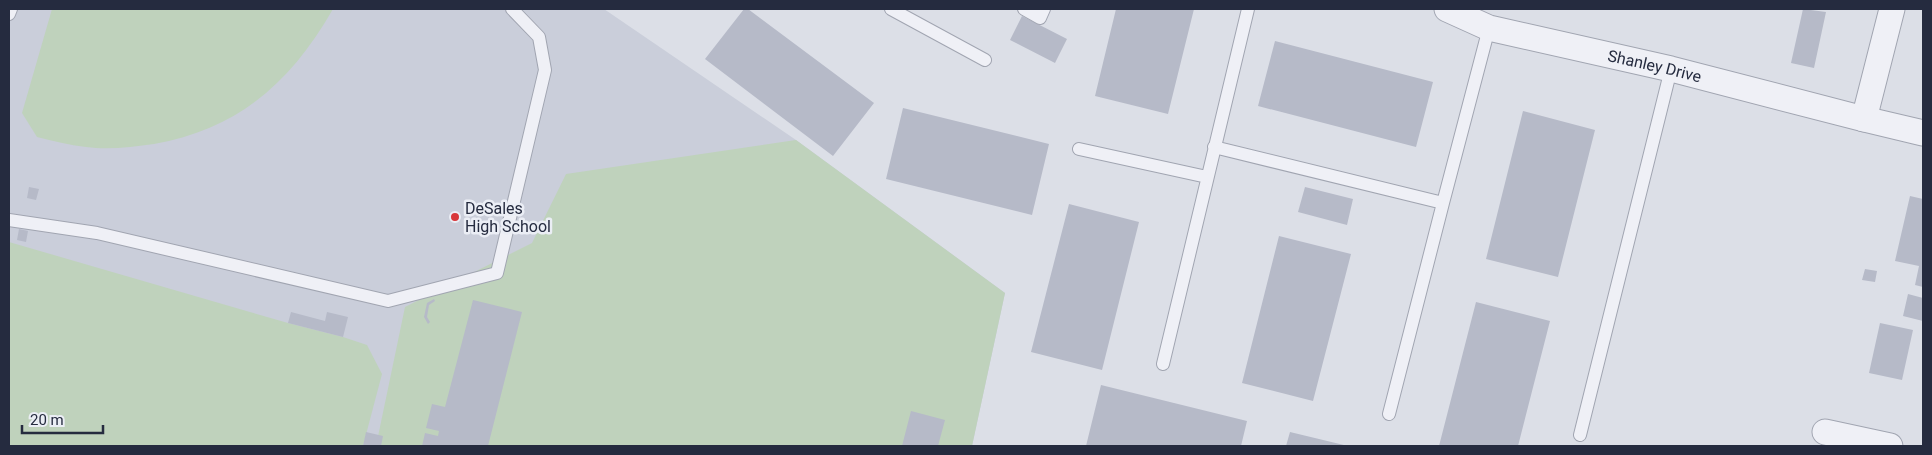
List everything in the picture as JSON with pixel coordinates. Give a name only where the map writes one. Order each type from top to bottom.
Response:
[{"type":"street","name":"Shanley Drive","points":[[1447,9],[1489,28],[1671,69],[1923,133]]},
{"type":"street","points":[[1864,119],[1892,9]]},
{"type":"street","points":[[1825,432],[1890,446]]},
{"type":"lane","points":[[9,14],[11,9]]},
{"type":"lane","points":[[9,220],[97,233],[388,301],[497,273],[545,70],[538,37],[512,9]]},
{"type":"lane","points":[[891,9],[985,60]]},
{"type":"lane","points":[[1024,9],[1040,18],[1044,9]]},
{"type":"lane","points":[[1162,364],[1248,9]]},
{"type":"lane","points":[[1389,414],[1489,28]]},
{"type":"lane","points":[[1580,434],[1671,69]]},
{"type":"lane","points":[[1214,147],[1443,203]]},
{"type":"lane","points":[[1079,149],[1207,177]]},
{"type":"shaded area","name":"DeSales High School","points":[[9,9],[604,9],[796,140],[1005,293],[972,446],[9,446]]},
{"type":"green space","points":[[52,9],[333,9],[317,35],[280,80],[260,98],[237,114],[212,127],[184,137],[154,144],[103,148],[73,145],[37,137],[22,113]]},
{"type":"green space","points":[[796,140],[1005,293],[972,446],[376,446],[405,307],[532,243],[566,174]]},
{"type":"green space","points":[[9,242],[367,345],[382,374],[363,446],[9,446]]},
{"type":"building","points":[[744,9],[748,9],[874,103],[833,156],[705,59]]},
{"type":"building","points":[[1116,9],[1194,9],[1168,114],[1095,96]]},
{"type":"building","points":[[1803,9],[1826,12],[1814,68],[1791,63]]},
{"type":"building","points":[[1022,16],[1067,39],[1055,63],[1010,40]]},
{"type":"building","points":[[1275,41],[1433,82],[1416,147],[1258,106]]},
{"type":"building","points":[[903,108],[1049,144],[1032,215],[886,179]]},
{"type":"building","points":[[1523,111],[1595,130],[1558,277],[1486,259]]},
{"type":"building","points":[[29,187],[39,189],[36,200],[27,198]]},
{"type":"building","points":[[1305,187],[1353,199],[1347,225],[1298,212]]},
{"type":"building","points":[[1910,196],[1923,199],[1923,287],[1915,285],[1919,266],[1895,261]]},
{"type":"building","points":[[1069,204],[1139,222],[1102,370],[1031,352]]},
{"type":"building","points":[[19,229],[28,231],[26,242],[17,240]]},
{"type":"building","points":[[1279,236],[1351,254],[1313,401],[1242,383]]},
{"type":"building","points":[[1865,269],[1877,271],[1875,282],[1862,280]]},
{"type":"building","points":[[1908,294],[1923,298],[1923,321],[1903,316]]},
{"type":"building","points":[[434,299],[435,301],[429,305],[427,317],[430,322],[428,324],[424,317],[427,303]]},
{"type":"building","points":[[473,300],[522,312],[488,446],[422,446],[425,433],[438,436],[439,431],[426,428],[432,404],[445,407]]},
{"type":"building","points":[[1476,302],[1550,321],[1518,446],[1439,446]]},
{"type":"building","points":[[291,312],[325,321],[327,312],[348,317],[343,337],[288,323]]},
{"type":"building","points":[[1880,323],[1913,330],[1902,380],[1869,373]]},
{"type":"building","points":[[1101,385],[1247,421],[1241,446],[1086,446]]},
{"type":"building","points":[[911,411],[945,420],[938,446],[902,446]]},
{"type":"building","points":[[366,432],[383,436],[381,446],[363,446]]},
{"type":"building","points":[[1290,432],[1348,446],[1286,446]]},
{"type":"place","name":"DeSales High School","points":[[455,217]]}]
